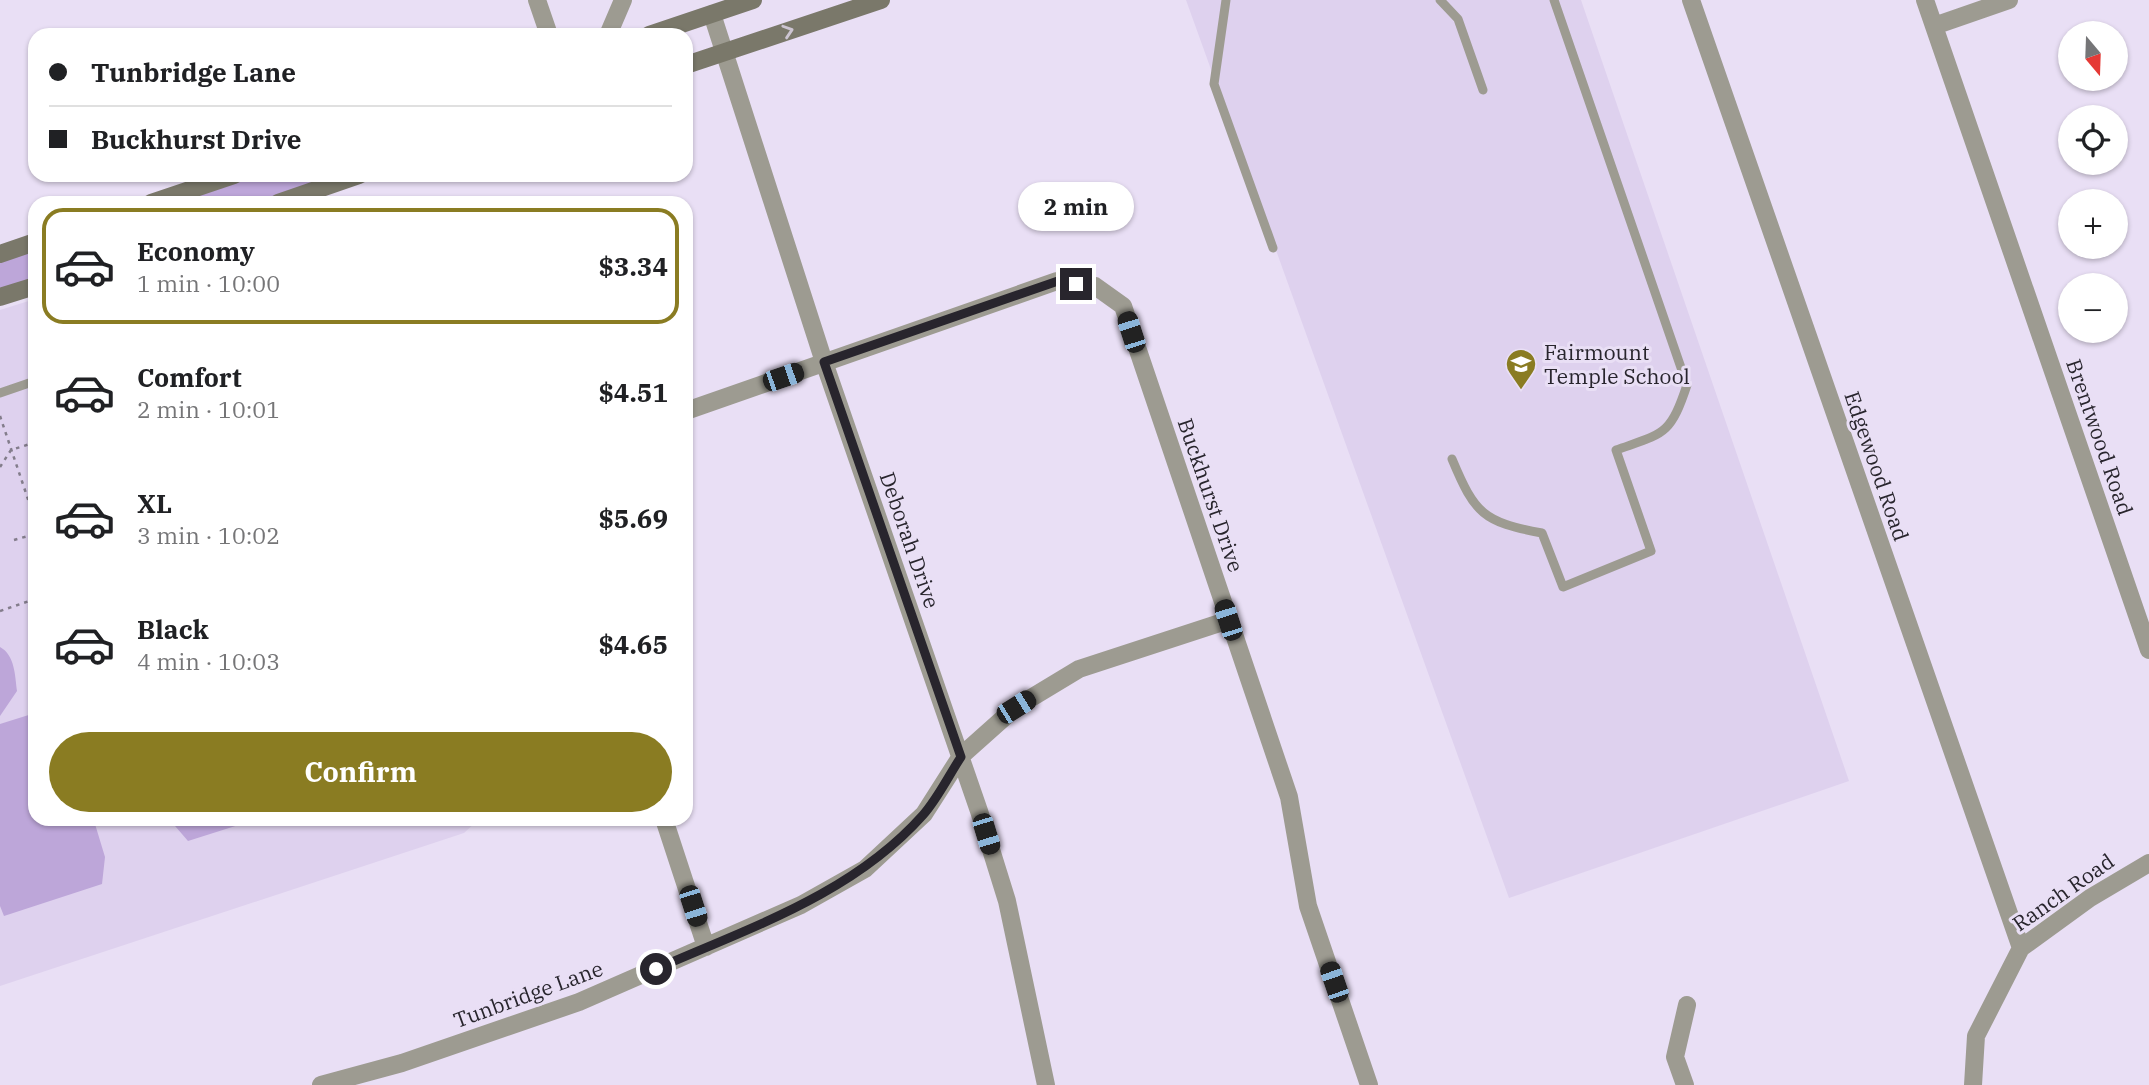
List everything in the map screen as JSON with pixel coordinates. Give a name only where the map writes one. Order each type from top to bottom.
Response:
[{"type":"main road","points":[[670,28],[753,0]]},
{"type":"main road","points":[[693,63],[881,0]]},
{"type":"main road","points":[[172,196],[213,182]]},
{"type":"main road","points":[[298,196],[339,182]]},
{"type":"main road","points":[[0,254],[28,244]]},
{"type":"main road","points":[[0,297],[28,288]]},
{"type":"street","points":[[537,0],[547,28]]},
{"type":"street","points":[[611,28],[624,0]]},
{"type":"street","name":"Edgewood Road","points":[[1691,0],[2021,948]]},
{"type":"street","name":"Brentwood Road","points":[[1925,0],[2149,650]]},
{"type":"street","points":[[1934,26],[2009,0]]},
{"type":"street","name":"Deborah Drive","points":[[712,14],[824,362],[961,757],[1007,901],[1046,1085]]},
{"type":"street","name":"Buckhurst Drive","points":[[693,409],[1058,281],[1096,286],[1123,306],[1289,797],[1308,906],[1369,1085]]},
{"type":"street","name":"Tunbridge Lane","points":[[321,1085],[402,1063],[579,1002],[801,905],[865,869],[923,814],[961,757],[1016,707],[1079,668],[1228,620]]},
{"type":"street","points":[[666,826],[706,947]]},
{"type":"street","name":"Ranch Road","points":[[1973,1085],[1976,1036],[2021,948],[2090,898],[2149,863]]},
{"type":"street","points":[[1685,1085],[1675,1057],[1687,1006]]},
{"type":"lane","points":[[1226,0],[1214,84],[1273,248]]},
{"type":"lane","points":[[1440,0],[1458,19],[1483,90]]},
{"type":"lane","points":[[1452,459],[1468,498],[1493,522],[1542,533],[1563,587],[1651,551],[1615,450],[1660,434],[1676,418],[1687,385],[1554,0]]},
{"type":"lane","points":[[0,393],[28,383]]},
{"type":"path","points":[[0,416],[28,499]]},
{"type":"path","points":[[0,467],[12,450],[28,445]]},
{"type":"path","points":[[14,540],[28,536]]},
{"type":"path","points":[[0,611],[28,601]]},
{"type":"shaded area","name":"Fairmount Temple School","points":[[1186,0],[1581,0],[1849,781],[1509,898]]},
{"type":"shaded area","points":[[237,182],[317,182],[276,196],[196,196]]},
{"type":"shaded area","points":[[28,252],[28,280],[0,289],[0,262]]},
{"type":"shaded area","points":[[28,301],[28,826],[472,826],[464,833],[0,986],[0,310]]},
{"type":"shaded area","points":[[0,647],[11,660],[17,691],[0,716]]},
{"type":"shaded area","points":[[28,715],[28,826],[96,826],[105,857],[102,884],[4,916],[0,906],[0,724]]},
{"type":"shaded area","points":[[175,826],[235,826],[188,841]]},
{"type":"place","name":"Fairmount Temple School","points":[[1521,391]]},
{"type":"route","points":[[656,969],[801,905],[865,869],[923,814],[961,757],[824,362],[1058,281],[1076,284]]}]
